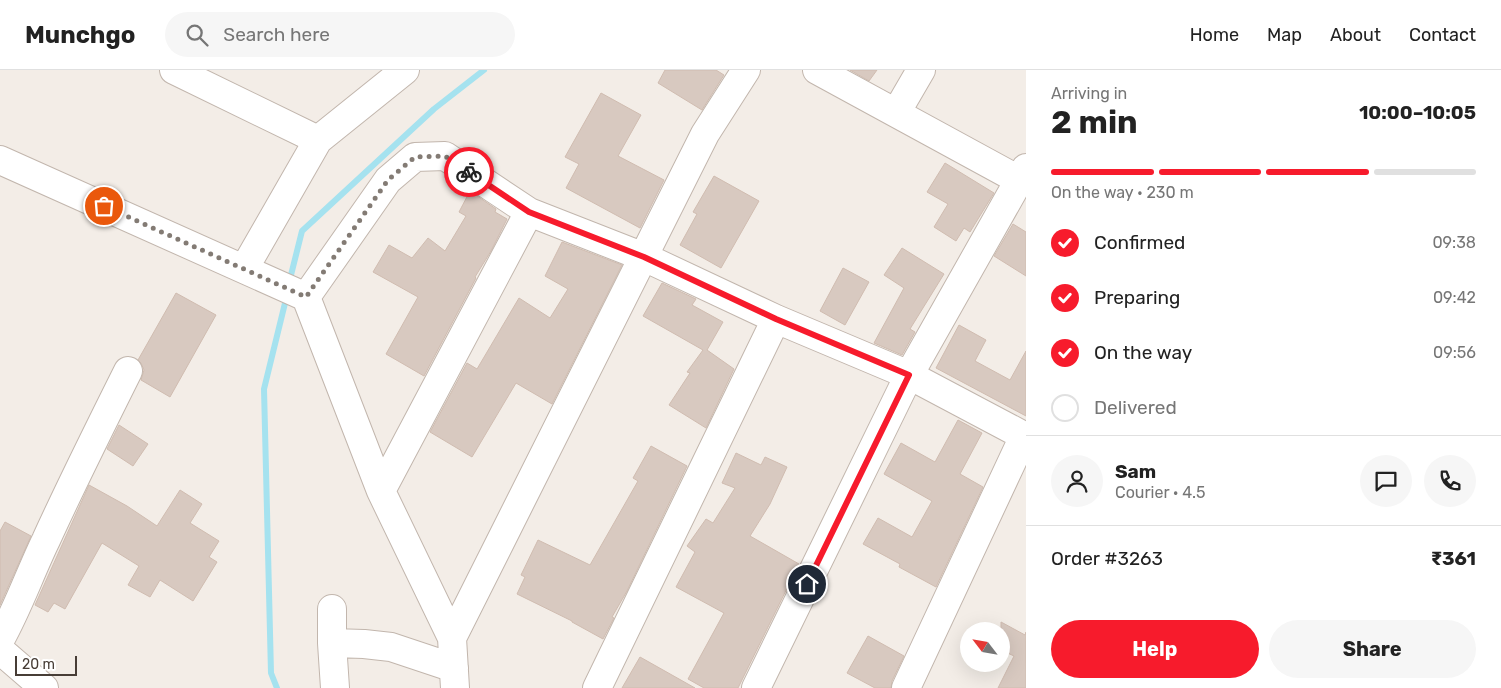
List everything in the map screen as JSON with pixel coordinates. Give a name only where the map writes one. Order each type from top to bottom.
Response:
[{"type":"street","points":[[174,70],[318,140]]},
{"type":"street","points":[[245,270],[318,140],[404,70]]},
{"type":"street","points":[[452,638],[705,134],[746,70]]},
{"type":"street","points":[[756,688],[909,375],[1023,174],[896,113],[817,70]]},
{"type":"street","points":[[896,113],[921,70]]},
{"type":"street","points":[[305,297],[388,180],[415,157],[445,156],[529,212],[644,257],[776,319],[909,375],[1025,437],[906,688]]},
{"type":"street","points":[[0,160],[305,297],[381,491],[452,638],[454,678],[392,647],[364,644],[332,644]]},
{"type":"street","points":[[381,491],[529,212]]},
{"type":"street","points":[[597,688],[776,319]]},
{"type":"street","points":[[0,640],[11,621],[25,585],[71,485],[128,371]]},
{"type":"street","points":[[332,609],[335,688]]},
{"type":"street","points":[[0,650],[44,688]]},
{"type":"building","points":[[665,70],[716,70],[724,75],[702,110],[658,83]]},
{"type":"building","points":[[850,70],[877,70],[869,81]]},
{"type":"building","points":[[601,93],[641,115],[618,156],[664,180],[640,228],[566,188],[579,164],[565,157]]},
{"type":"building","points":[[945,163],[994,193],[970,232],[964,228],[956,241],[934,227],[948,204],[927,192]]},
{"type":"building","points":[[714,176],[759,201],[721,268],[680,245],[697,214],[693,212]]},
{"type":"building","points":[[470,191],[496,209],[495,212],[507,219],[424,376],[386,354],[418,297],[373,272],[389,245],[412,258],[428,238],[445,251],[466,216],[459,212]]},
{"type":"building","points":[[1013,224],[1026,232],[1026,276],[994,256]]},
{"type":"building","points":[[562,242],[622,265],[552,404],[516,383],[472,457],[430,432],[467,363],[477,369],[519,298],[550,318],[568,289],[545,276]]},
{"type":"building","points":[[902,248],[944,274],[910,329],[915,332],[902,355],[874,343],[904,288],[884,275]]},
{"type":"building","points":[[843,268],[869,282],[845,325],[820,311]]},
{"type":"building","points":[[662,283],[696,299],[692,305],[723,322],[707,350],[734,369],[706,428],[669,405],[690,373],[687,372],[703,350],[643,316]]},
{"type":"building","points":[[176,293],[216,315],[170,397],[141,380],[144,370],[138,360]]},
{"type":"building","points":[[959,325],[986,340],[975,361],[1010,380],[1026,351],[1026,416],[936,368]]},
{"type":"building","points":[[958,420],[982,433],[960,474],[983,487],[936,587],[899,567],[900,564],[863,544],[878,518],[912,537],[932,501],[884,474],[901,443],[935,462]]},
{"type":"building","points":[[119,425],[148,444],[133,466],[107,449]]},
{"type":"building","points":[[651,446],[687,466],[627,591],[612,617],[614,618],[603,639],[572,621],[517,594],[525,577],[521,575],[538,540],[590,565],[638,481],[633,478]]},
{"type":"building","points":[[736,453],[761,465],[765,457],[787,467],[770,504],[750,536],[799,564],[738,688],[704,688],[688,679],[724,613],[676,587],[695,552],[687,546],[706,519],[713,523],[735,488],[722,483]]},
{"type":"building","points":[[89,485],[127,506],[157,526],[180,490],[202,504],[190,523],[219,541],[209,557],[217,562],[193,601],[160,580],[150,597],[128,585],[139,566],[102,543],[65,609],[54,603],[48,612],[35,605]]},
{"type":"building","points":[[5,522],[31,536],[0,605],[0,531]]},
{"type":"building","points":[[1010,627],[1025,635],[1026,632],[1026,688],[998,688],[1006,672],[1010,672],[1010,664],[1014,656],[1010,654]]},
{"type":"building","points":[[868,636],[904,656],[892,681],[891,688],[875,688],[847,673]]},
{"type":"building","points":[[640,657],[695,688],[622,688]]},
{"type":"waterway","points":[[289,283],[302,231],[434,109],[484,70]]},
{"type":"waterway","points":[[277,688],[271,673],[264,389],[287,295]]},
{"type":"way so far","points":[[104,206],[306,297],[388,180],[415,157],[445,156],[469,172]]},
{"type":"route","points":[[469,172],[529,212],[644,257],[776,319],[909,375],[807,584]]}]
